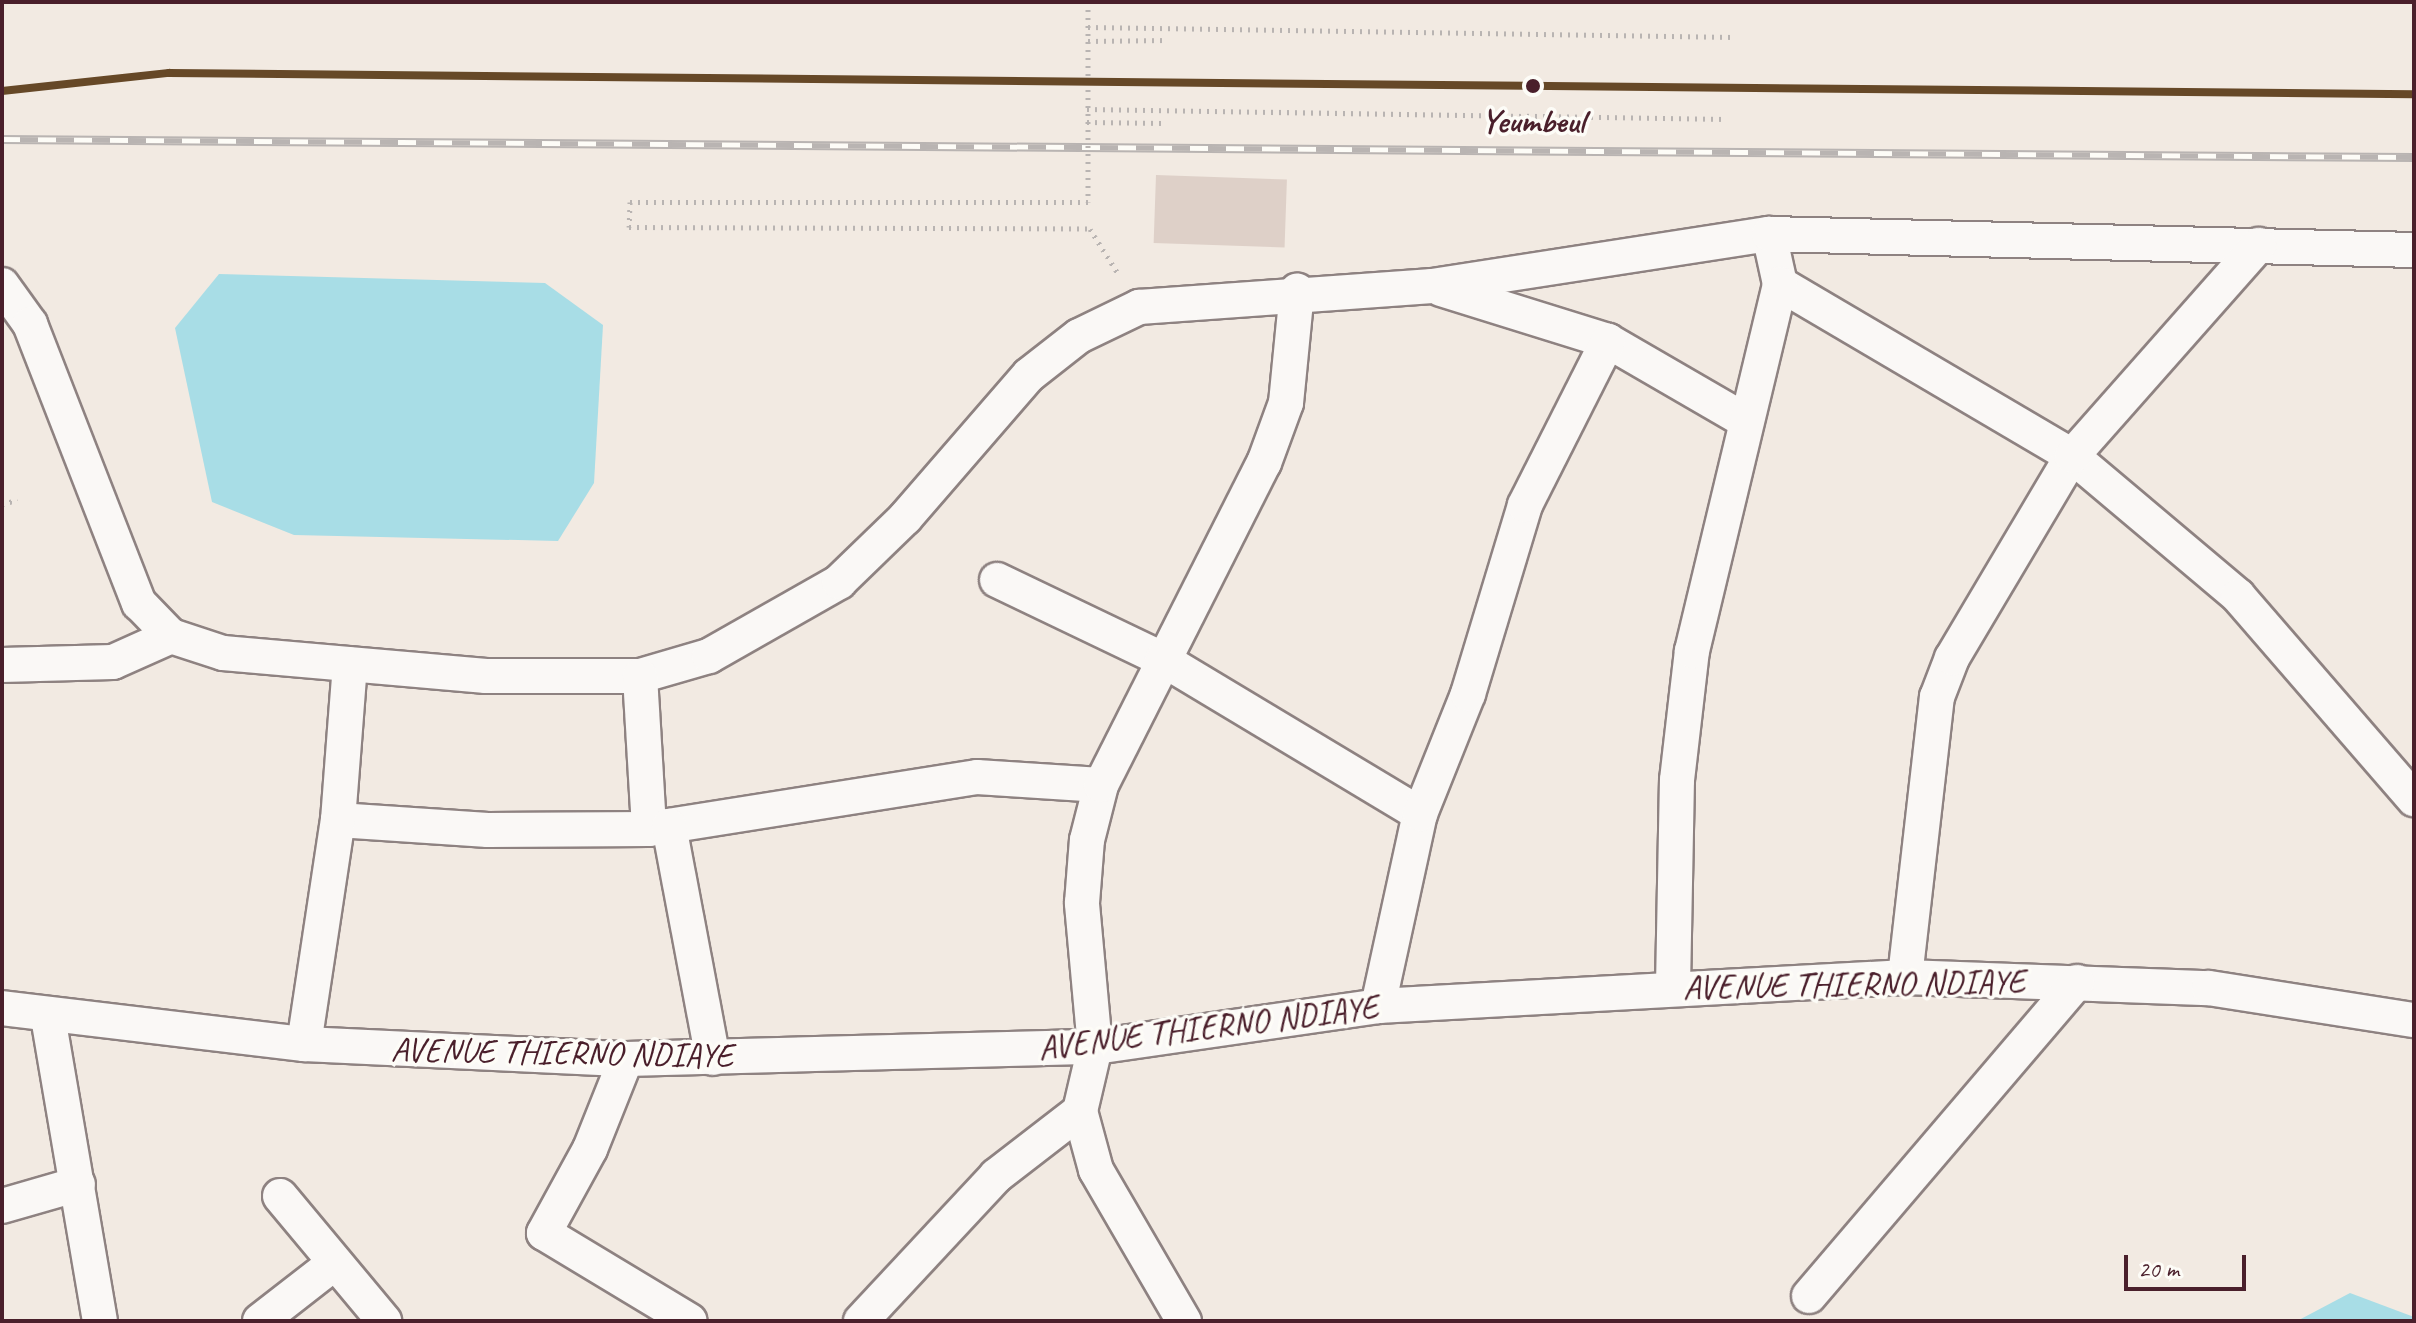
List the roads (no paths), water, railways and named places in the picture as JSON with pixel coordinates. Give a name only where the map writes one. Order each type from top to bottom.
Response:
[{"type":"street","points":[[1673,987],[1685,703],[1746,421],[1780,284],[1769,234]]},
{"type":"street","points":[[2,285],[30,324],[139,603],[171,636],[223,653],[486,676],[640,676],[709,656],[839,582],[905,518],[1029,375],[1079,336],[1139,307],[1297,291],[1432,286],[1769,234],[2414,250]]},
{"type":"street","points":[[1905,977],[1937,697],[1952,658],[2072,456],[2259,245]]},
{"type":"street","points":[[1780,284],[2072,456],[2238,596],[2414,799]]},
{"type":"street","points":[[1432,286],[1608,341],[1746,421]]},
{"type":"street","points":[[1184,1321],[1096,1170],[1080,1111],[1095,1047],[1082,903],[1101,785],[1162,659],[1264,463],[1286,403],[1297,291]]},
{"type":"street","points":[[1378,1006],[1420,814],[1468,694],[1543,458],[1608,341]]},
{"type":"street","points":[[997,580],[1162,659],[1420,814]]},
{"type":"street","points":[[2,665],[113,662],[171,636]]},
{"type":"street","points":[[304,1044],[338,820],[350,664]]},
{"type":"street","points":[[640,676],[659,827],[713,1058]]},
{"type":"street","points":[[338,820],[488,830],[659,827],[977,777],[1101,785]]},
{"type":"street","name":"AVENUE THIERNO NDIAYE","points":[[2,1008],[48,1017],[304,1044],[626,1059],[1095,1047],[1378,1006],[1673,987],[1905,977],[2077,982],[2289,997],[2414,1020]]},
{"type":"street","points":[[1809,1296],[2077,982]]},
{"type":"street","points":[[48,1017],[100,1321]]},
{"type":"street","points":[[626,1059],[590,1149],[544,1233],[690,1321]]},
{"type":"street","points":[[861,1321],[996,1176],[1080,1111]]},
{"type":"street","points":[[2,1206],[78,1184]]},
{"type":"street","points":[[280,1196],[332,1265],[384,1321]]},
{"type":"street","points":[[260,1321],[332,1265]]},
{"type":"water","points":[[219,274],[545,283],[603,325],[594,483],[558,541],[294,535],[212,502],[175,328]]},
{"type":"water","points":[[2350,1293],[2414,1317],[2414,1321],[2297,1321]]},
{"type":"railway","points":[[2,139],[2414,157]]},
{"type":"place","name":"Yeumbeul","points":[[1533,86]]}]
